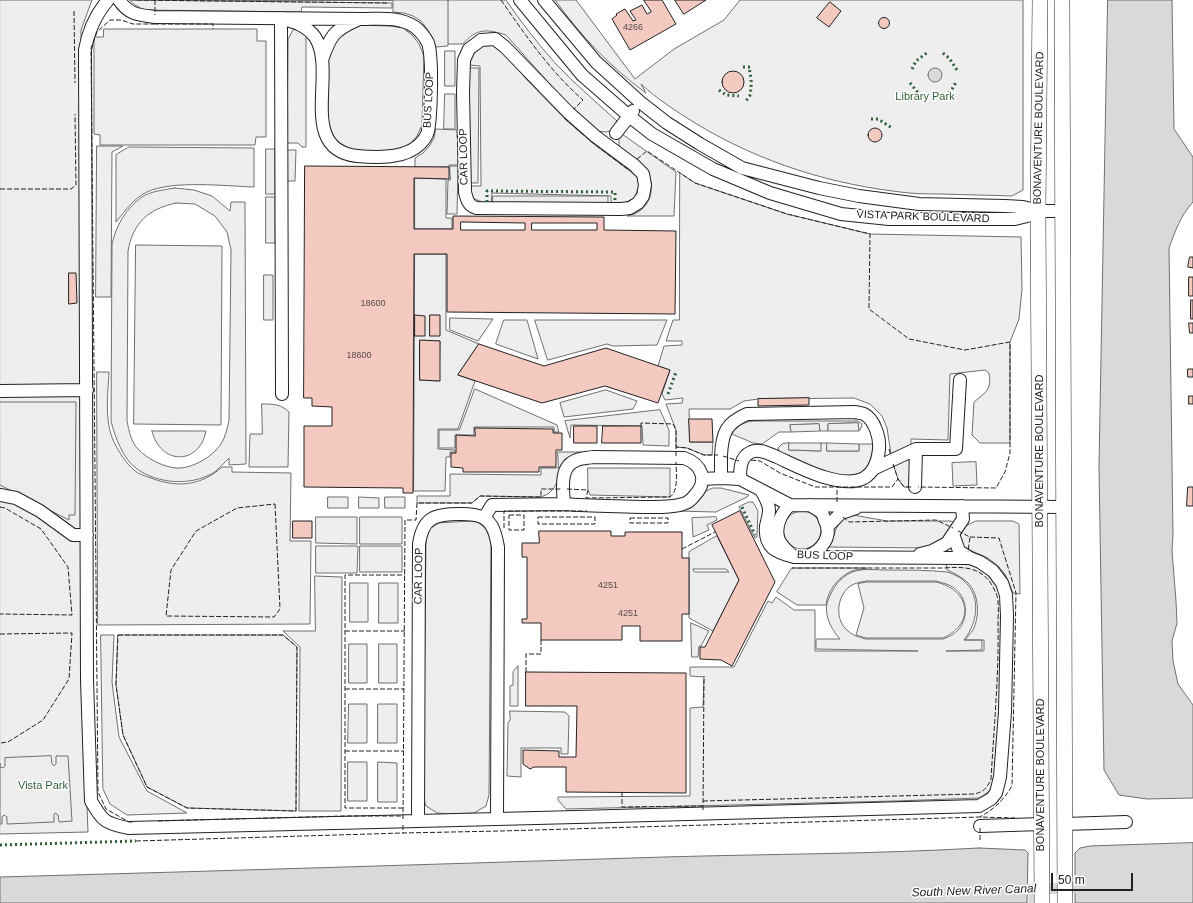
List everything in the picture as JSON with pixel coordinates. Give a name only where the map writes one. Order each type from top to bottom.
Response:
[{"type":"main road","name":"BONAVENTURE BOULEVARD","points":[[1040,0],[1038,211],[1042,903]]},
{"type":"main road","name":"BONAVENTURE BOULEVARD","points":[[1061,1],[1065,903]]},
{"type":"street","points":[[108,0],[100,9],[87,38],[85,50],[87,680],[91,801],[100,816],[112,825],[128,828],[979,806],[991,799],[996,793],[1000,777],[1005,712],[1006,595],[1002,583],[993,571],[959,550],[953,534]]},
{"type":"street","points":[[119,0],[124,8],[135,14],[155,17],[281,18],[282,394]]},
{"type":"street","name":"VISTA PARK BOULEVARD","points":[[520,0],[582,75],[652,134],[713,169],[770,193],[841,214],[889,219],[1015,219],[1038,211]]},
{"type":"street","name":"VISTA PARK BOULEVARD","points":[[544,0],[596,62],[640,102],[667,123],[742,168],[819,188],[859,196],[920,204],[1005,206],[1038,211],[1062,211]]},
{"type":"street","name":"BUS LOOP","points":[[281,18],[392,19],[403,21],[416,27],[428,43],[430,54],[430,119],[427,133],[421,143],[405,154],[393,157],[357,156],[348,154],[336,148],[324,132],[322,121],[322,60],[315,38],[299,23],[281,18]]},
{"type":"street","name":"BUS LOOP","points":[[322,60],[327,46],[336,32],[342,26],[362,18]]},
{"type":"street","name":"CAR LOOP","points":[[481,40],[495,40],[505,47],[569,113],[595,136],[634,165],[643,174],[645,185],[643,196],[638,203],[630,208],[476,208],[471,206],[467,200],[465,192],[463,92],[464,60],[469,49],[481,40]]},
{"type":"street","points":[[595,136],[608,136],[616,133],[640,102]]},
{"type":"street","points":[[616,133],[617,148],[623,157]]},
{"type":"street","points":[[873,469],[916,449],[956,449],[960,380]]},
{"type":"street","points":[[0,391],[87,390]]},
{"type":"street","points":[[721,478],[721,446],[724,434],[729,425],[736,419],[747,414],[855,412],[864,414],[872,421],[878,436],[880,447],[878,459],[873,469],[867,476],[859,480],[849,482],[819,475],[762,451],[751,452],[745,456],[741,462],[740,479]]},
{"type":"street","points":[[915,487],[916,449]]},
{"type":"street","points":[[497,819],[498,547],[492,526],[484,518],[492,505],[564,504],[662,507],[683,504],[689,501],[700,490],[703,479],[696,465],[692,461],[684,458],[593,458],[576,460],[570,464],[565,471],[563,480],[564,504]]},
{"type":"street","points":[[703,479],[740,479],[790,505],[1063,507]]},
{"type":"street","points":[[760,490],[767,503],[769,511],[766,527],[768,542],[778,553],[794,557]]},
{"type":"street","points":[[0,495],[16,498],[40,511],[73,535],[87,535]]},
{"type":"street","name":"BUS LOOP","points":[[790,505],[785,510],[778,529],[779,540],[785,549],[794,557],[970,558]]},
{"type":"street","points":[[807,557],[816,553],[822,546],[827,538],[828,526],[821,513],[810,505]]},
{"type":"street","points":[[828,526],[842,514],[855,508],[871,506]]},
{"type":"street","points":[[902,558],[932,551],[947,543],[963,519],[962,506]]},
{"type":"street","name":"CAR LOOP","points":[[418,821],[419,544],[421,533],[425,524],[433,518],[444,514],[469,514],[484,518]]},
{"type":"street","points":[[1065,824],[1126,822]]},
{"type":"street","points":[[980,826],[1042,824]]},
{"type":"green space","name":"Vista Park","points":[[0,0],[92,0],[81,30],[85,753],[88,832],[0,834]]},
{"type":"green space","points":[[130,0],[392,3],[392,8],[302,7],[301,12],[144,10]]},
{"type":"green space","points":[[448,0],[506,0],[530,33],[556,64],[617,121],[611,131],[597,131],[565,101],[506,35],[483,31],[473,35],[463,44],[448,44]]},
{"type":"green space","name":"Library Park","points":[[555,0],[576,0],[635,79],[674,49],[724,20],[740,0],[1023,0],[1023,190],[1012,196],[909,193],[825,178],[771,161],[745,150],[695,123],[660,100],[641,84],[646,93],[608,62],[575,26]]},
{"type":"green space","points":[[358,25],[403,28],[412,35],[419,44],[424,56],[422,125],[417,136],[409,145],[397,152],[353,151],[341,145],[333,136],[328,120],[328,57],[339,34]]},
{"type":"green space","points":[[298,29],[306,33],[306,147],[302,147],[298,143],[287,143],[288,39],[293,30]]},
{"type":"green space","points":[[490,42],[503,51],[527,80],[565,119],[594,144],[638,177],[639,186],[634,199],[619,205],[611,204],[611,196],[492,193],[491,205],[474,199],[471,193],[471,186],[481,186],[480,66],[469,65],[473,51]]},
{"type":"green space","points":[[445,51],[455,51],[455,86],[445,86]]},
{"type":"green space","points":[[445,94],[455,94],[455,129],[444,129]]},
{"type":"green space","points":[[622,134],[676,172],[674,216],[627,216],[635,214],[646,205],[651,194],[651,181],[646,170],[637,161],[619,148],[619,138]]},
{"type":"green space","points":[[97,146],[123,146],[112,152],[111,297],[96,297]]},
{"type":"green space","points":[[129,147],[254,148],[254,187],[184,185],[158,188],[147,192],[138,198],[116,222],[116,155]]},
{"type":"green space","points":[[450,166],[458,166],[457,214],[447,214]]},
{"type":"green space","points":[[680,173],[695,183],[787,214],[870,234],[1021,237],[1022,289],[1019,319],[1010,342],[1010,443],[980,443],[972,435],[974,402],[985,393],[990,383],[989,373],[985,370],[950,374],[948,440],[911,439],[910,487],[904,487],[898,479],[892,461],[887,428],[882,416],[870,404],[854,398],[758,399],[744,401],[730,409],[689,409],[690,442],[713,442],[712,455],[704,455],[687,448],[676,447],[676,430],[666,404],[682,403],[683,398],[665,400],[662,394],[670,370],[658,366],[664,346],[682,345],[682,341],[666,341],[673,320],[679,320]]},
{"type":"green space","points":[[175,188],[194,190],[212,196],[230,211],[231,202],[245,202],[246,464],[229,465],[229,458],[213,473],[204,477],[195,480],[175,482],[155,478],[145,474],[132,465],[117,441],[111,421],[112,244],[122,218],[136,201],[149,193]],"holes":[[[176,203],[195,204],[215,216],[227,232],[231,250],[229,421],[222,442],[207,458],[189,466],[176,468],[156,462],[142,453],[134,443],[127,421],[128,251],[130,241],[138,225],[150,213],[157,209]]]},
{"type":"green space","points":[[136,245],[222,246],[221,425],[134,424]]},
{"type":"green space","points":[[450,318],[493,319],[478,341],[450,330]]},
{"type":"green space","points":[[504,320],[527,320],[538,359],[496,344]]},
{"type":"green space","points":[[535,320],[667,320],[657,345],[613,346],[607,344],[548,360]]},
{"type":"green space","points":[[97,372],[109,372],[108,417],[114,442],[125,461],[140,474],[161,481],[179,484],[206,478],[222,467],[232,467],[232,472],[291,473],[290,541],[311,541],[310,624],[98,625]]},
{"type":"green space","points":[[475,389],[557,425],[559,432],[554,432],[554,427],[474,427],[474,435],[455,435],[455,448],[439,448],[439,430],[459,430]]},
{"type":"green space","points":[[606,390],[637,401],[633,409],[564,417],[560,403]]},
{"type":"green space","points":[[262,404],[273,404],[280,406],[289,412],[288,467],[249,467],[250,434],[262,434]]},
{"type":"green space","points":[[660,410],[669,430],[669,446],[643,445],[642,426],[571,425],[570,438],[565,421]]},
{"type":"green space","points":[[752,421],[858,421],[862,424],[859,431],[858,423],[828,424],[828,431],[820,431],[819,424],[790,425],[791,432],[779,432],[762,444],[753,443],[732,434],[740,425]]},
{"type":"green space","points":[[152,431],[206,431],[202,442],[196,451],[179,457],[171,455],[163,450],[156,442]]},
{"type":"green space","points":[[789,443],[789,450],[820,451],[821,443],[827,443],[827,451],[859,451],[859,444],[873,444],[869,464],[860,475],[849,477],[816,468],[784,455],[778,448],[782,444]]},
{"type":"green space","points":[[558,452],[581,452],[569,458],[554,488],[548,494],[541,497],[480,496],[472,503],[417,503],[417,496],[450,496],[450,474],[541,475],[541,468],[558,468]]},
{"type":"green space","points":[[976,462],[977,485],[953,486],[952,463]]},
{"type":"green space","points":[[713,488],[721,488],[749,495],[716,512],[676,511],[706,491]]},
{"type":"green space","points":[[328,497],[348,497],[348,508],[328,508]]},
{"type":"green space","points":[[359,497],[379,498],[379,508],[359,508]]},
{"type":"green space","points":[[385,497],[405,497],[405,508],[385,508]]},
{"type":"green space","points":[[749,502],[753,502],[758,511],[757,537],[755,538],[739,507]]},
{"type":"green space","points":[[798,511],[806,511],[816,516],[820,523],[820,537],[816,544],[806,549],[798,549],[788,544],[786,541],[783,534],[783,526],[788,516],[791,514]]},
{"type":"green space","points":[[853,515],[887,521],[951,521],[954,523],[944,539],[928,548],[829,547],[839,523],[847,517]]},
{"type":"green space","points":[[316,517],[357,517],[357,544],[316,543]]},
{"type":"green space","points":[[360,517],[402,517],[402,544],[360,544]]},
{"type":"green space","points":[[716,517],[717,520],[707,525],[709,530],[693,537],[692,518]]},
{"type":"green space","points":[[976,521],[1013,521],[1019,524],[1020,594],[1013,593],[1005,574],[998,566],[988,558],[965,548],[962,545],[960,534],[964,527]]},
{"type":"green space","points":[[316,546],[358,546],[357,573],[316,573]]},
{"type":"green space","points":[[360,546],[402,546],[402,572],[360,572]]},
{"type":"green space","points":[[964,563],[973,565],[995,579],[1002,600],[1002,655],[995,780],[990,791],[979,798],[566,809],[558,800],[558,797],[690,796],[690,708],[703,707],[704,677],[690,676],[690,667],[734,667],[768,601],[772,603],[776,597],[794,610],[815,610],[815,651],[918,651],[816,649],[816,639],[840,639],[834,631],[827,616],[826,611],[828,600],[834,587],[843,577],[847,574],[860,570],[925,570],[952,573],[966,583],[972,590],[975,599],[975,616],[973,624],[965,640],[973,630],[977,618],[976,599],[972,588],[968,583],[958,575],[947,570],[946,564]],"holes":[[[936,581],[954,588],[962,597],[965,607],[964,619],[959,629],[952,635],[943,639],[865,639],[850,633],[844,627],[839,616],[840,603],[845,592],[849,587],[860,582]],[[982,640],[984,640],[984,651],[946,651],[982,650]]]},
{"type":"green space","points":[[792,568],[867,568],[852,571],[838,580],[831,589],[826,605],[797,605],[777,592]]},
{"type":"green space","points":[[315,576],[342,577],[341,811],[299,811],[300,647],[283,631],[315,631]]},
{"type":"green space","points":[[867,582],[936,582],[947,586],[956,592],[962,599],[965,607],[961,624],[954,632],[943,638],[866,638],[856,635],[864,608],[858,584]]},
{"type":"green space","points":[[350,583],[368,583],[368,622],[350,622]]},
{"type":"green space","points":[[379,583],[398,583],[398,623],[379,623]]},
{"type":"green space","points":[[691,623],[709,631],[701,646],[699,646],[698,657],[692,657]]},
{"type":"green space","points":[[101,635],[114,635],[112,682],[119,737],[147,791],[187,813],[127,815],[110,804],[103,789]]},
{"type":"green space","points":[[118,635],[283,635],[297,647],[296,811],[187,808],[147,787],[123,735],[116,685]]},
{"type":"green space","points":[[349,644],[367,644],[367,683],[349,683]]},
{"type":"green space","points":[[379,644],[397,644],[397,683],[379,683]]},
{"type":"green space","points":[[518,666],[518,706],[510,706],[510,686],[513,685],[513,672]]},
{"type":"green space","points":[[349,704],[367,704],[367,743],[348,743]]},
{"type":"green space","points":[[378,704],[397,704],[397,743],[378,743]]},
{"type":"green space","points":[[510,711],[565,712],[569,716],[568,754],[561,754],[561,748],[521,748],[521,777],[507,776],[508,723],[510,720]]},
{"type":"green space","points":[[348,762],[367,762],[367,801],[348,801]]},
{"type":"green space","points":[[378,762],[397,763],[397,802],[378,802]]},
{"type":"shaded area","points":[[132,0],[448,0],[448,46],[436,47],[421,21],[404,13],[393,12],[393,1]]},
{"type":"shaded area","points":[[104,29],[257,29],[257,41],[266,41],[266,137],[256,137],[255,145],[100,145],[100,135],[94,134],[94,37],[103,37]]},
{"type":"shaded area","points":[[468,68],[479,68],[478,183],[468,183]]},
{"type":"shaded area","points":[[436,129],[457,130],[457,137],[459,137],[458,165],[449,165],[449,167],[415,167],[415,158],[423,153],[430,145],[434,138]]},
{"type":"shaded area","points":[[266,149],[275,149],[275,194],[266,194]]},
{"type":"shaded area","points":[[287,150],[296,150],[295,181],[287,181]]},
{"type":"shaded area","points":[[415,178],[446,179],[446,218],[452,218],[452,229],[415,229]]},
{"type":"shaded area","points":[[493,196],[608,196],[608,205],[493,204]]},
{"type":"shaded area","points":[[266,197],[275,197],[275,243],[266,243]]},
{"type":"shaded area","points":[[415,254],[446,254],[446,330],[479,344],[458,375],[475,381],[458,429],[438,429],[438,449],[455,450],[455,452],[450,452],[450,457],[446,457],[445,491],[414,491]],"holes":[[[420,341],[440,341],[439,381],[420,380]]]},
{"type":"shaded area","points":[[264,275],[273,275],[273,320],[264,320]]},
{"type":"shaded area","points":[[0,402],[76,402],[75,515],[69,515],[69,520],[0,485]]},
{"type":"shaded area","points":[[858,423],[859,431],[828,431],[828,424]]},
{"type":"shaded area","points":[[819,424],[820,431],[791,432],[790,425]]},
{"type":"shaded area","points":[[789,443],[821,443],[821,451],[789,450]]},
{"type":"shaded area","points":[[827,443],[859,444],[859,451],[827,451]]},
{"type":"shaded area","points":[[588,468],[670,468],[670,497],[590,495],[588,490]]},
{"type":"shaded area","points":[[476,521],[485,528],[491,539],[489,795],[486,806],[474,813],[437,813],[426,806],[423,796],[426,540],[429,529],[439,523]]},
{"type":"shaded area","points":[[717,536],[739,580],[713,631],[689,618],[689,552]],"holes":[[[693,569],[726,569],[729,572],[695,572]]]},
{"type":"shaded area","points":[[51,756],[52,764],[54,766],[56,764],[56,756],[68,756],[72,821],[59,822],[58,815],[55,813],[54,822],[7,824],[7,817],[4,815],[2,817],[2,824],[0,824],[0,767],[3,768],[5,766],[5,758]]},
{"type":"water","points":[[1108,0],[1172,0],[1174,129],[1193,157],[1193,202],[1176,229],[1169,248],[1172,551],[1177,623],[1172,641],[1173,661],[1178,684],[1193,705],[1193,798],[1147,799],[1119,795],[1104,770],[1099,467]]},
{"type":"water","points":[[935,68],[940,70],[942,75],[940,80],[935,82],[930,80],[928,75],[930,70]]},
{"type":"water","points":[[1193,843],[1193,903],[1075,903],[1075,853],[1080,848],[1090,846]]},
{"type":"water","points":[[979,848],[1025,850],[1028,853],[1027,903],[0,903],[0,877],[664,857],[861,853]]},
{"type":"building","points":[[644,0],[662,0],[676,24],[630,50],[612,19],[617,15],[616,14],[625,9],[633,21],[636,20],[630,11],[642,5],[647,14],[651,12]]},
{"type":"building","points":[[675,0],[706,0],[684,14]]},
{"type":"building","points":[[830,2],[841,11],[829,27],[817,18]]},
{"type":"building","points":[[884,17],[888,19],[890,23],[888,27],[884,29],[880,27],[878,23],[880,19]]},
{"type":"building","points":[[733,71],[741,74],[744,82],[741,90],[733,93],[725,90],[722,82],[725,74]]},
{"type":"building","points":[[872,128],[878,128],[882,132],[882,138],[878,142],[872,142],[868,138],[868,132]]},
{"type":"building","points":[[305,166],[449,167],[449,179],[414,178],[414,229],[453,229],[453,216],[604,217],[604,230],[676,231],[675,314],[447,312],[447,254],[414,254],[413,493],[403,493],[403,488],[304,487],[304,426],[332,426],[332,407],[312,406],[312,398],[304,398]],"holes":[[[461,222],[525,223],[525,230],[461,230]],[[532,223],[597,223],[597,230],[532,230]]]},
{"type":"building","points":[[1190,257],[1193,257],[1193,268],[1188,267]]},
{"type":"building","points":[[69,273],[76,273],[77,303],[69,304]]},
{"type":"building","points":[[1189,277],[1193,277],[1193,296],[1189,296]]},
{"type":"building","points":[[1191,300],[1193,300],[1193,319],[1191,319]]},
{"type":"building","points":[[415,315],[425,316],[425,336],[415,336]]},
{"type":"building","points":[[430,315],[440,315],[440,336],[430,336]]},
{"type":"building","points":[[1189,323],[1193,323],[1193,333],[1190,333]]},
{"type":"building","points":[[420,340],[440,341],[440,381],[420,380]]},
{"type":"building","points":[[479,344],[544,366],[606,348],[670,370],[658,403],[605,386],[542,403],[458,375]]},
{"type":"building","points":[[1188,369],[1193,369],[1193,377],[1188,377]]},
{"type":"building","points":[[1189,396],[1193,396],[1193,404],[1189,404]]},
{"type":"building","points":[[809,398],[809,405],[758,406],[758,399]]},
{"type":"building","points":[[689,419],[712,419],[713,442],[690,442]]},
{"type":"building","points":[[574,426],[597,426],[597,443],[574,443]]},
{"type":"building","points":[[603,426],[641,426],[641,443],[602,443]]},
{"type":"building","points":[[475,428],[553,429],[553,433],[562,433],[562,450],[556,450],[556,467],[539,467],[539,472],[463,472],[463,468],[451,467],[451,453],[456,453],[456,435],[475,436]]},
{"type":"building","points":[[1188,487],[1193,487],[1193,506],[1187,506]]},
{"type":"building","points":[[740,511],[775,582],[732,666],[721,660],[700,659],[700,647],[705,647],[739,580],[712,525]]},
{"type":"building","points":[[293,521],[312,521],[312,538],[293,538]]},
{"type":"building","points":[[539,531],[611,531],[611,536],[625,536],[625,532],[682,532],[682,558],[689,558],[689,614],[682,614],[682,641],[640,641],[640,626],[622,626],[622,640],[541,640],[541,623],[522,623],[522,619],[527,619],[527,557],[522,557],[522,543],[539,543]]},
{"type":"building","points":[[526,672],[686,673],[686,793],[566,792],[566,767],[534,767],[530,769],[523,764],[523,750],[559,751],[559,757],[576,757],[577,706],[526,706]]},
{"type":"waterway","name":"South New River Canal","points":[[1013,890],[1089,887]]},
{"type":"waterway","points":[[1034,889],[1034,903]]},
{"type":"hedge","points":[[912,69],[916,61],[928,52]]},
{"type":"hedge","points":[[943,53],[949,58],[957,70]]},
{"type":"hedge","points":[[743,67],[750,67],[751,94],[746,101]]},
{"type":"hedge","points":[[940,98],[950,92],[956,82]]},
{"type":"hedge","points":[[910,83],[919,94],[927,98]]},
{"type":"hedge","points":[[719,90],[726,95],[739,96]]},
{"type":"hedge","points":[[871,119],[878,119],[892,128]]},
{"type":"hedge","points":[[487,202],[487,191],[615,192],[615,201]]},
{"type":"hedge","points":[[668,394],[676,372]]},
{"type":"hedge","points":[[742,507],[755,535]]},
{"type":"hedge","points":[[0,845],[136,841]]},
{"type":"fence","points":[[137,0],[388,3]]},
{"type":"fence","points":[[155,0],[155,15]]},
{"type":"fence","points":[[501,0],[529,40],[549,65],[583,100],[574,109]]},
{"type":"fence","points":[[74,11],[75,83]]},
{"type":"fence","points":[[132,822],[129,822],[106,809],[98,792],[91,48],[97,32],[110,20],[121,20],[133,24],[155,24]]},
{"type":"fence","points":[[155,23],[213,24],[213,29]]},
{"type":"fence","points":[[0,189],[71,189],[76,185],[75,114]]},
{"type":"fence","points":[[564,118],[594,144],[630,171]]},
{"type":"fence","points":[[637,159],[647,151],[695,183],[787,214],[870,234],[869,309],[909,339],[965,350],[1010,342],[1010,453],[1005,472],[996,488],[918,487]]},
{"type":"fence","points":[[641,426],[641,423],[673,424],[676,430],[676,447]]},
{"type":"fence","points":[[676,456],[676,447],[687,448],[704,455],[718,455]]},
{"type":"fence","points":[[889,449],[891,456]]},
{"type":"fence","points":[[723,456],[739,461]]},
{"type":"fence","points":[[751,460],[760,461],[780,473],[815,487],[892,487],[898,479]]},
{"type":"fence","points":[[567,489],[588,490],[586,498],[670,497],[676,486],[676,462]]},
{"type":"fence","points":[[893,464],[898,479],[904,487],[912,487]]},
{"type":"fence","points":[[837,487],[837,502]]},
{"type":"fence","points":[[403,819],[405,520],[416,520],[417,503],[472,503],[480,496],[541,497],[541,489],[561,489]]},
{"type":"fence","points":[[275,504],[280,609],[274,617],[166,616],[171,570],[196,531],[237,508],[275,504]]},
{"type":"fence","points":[[0,507],[5,508],[41,529],[68,567],[72,615],[0,614]]},
{"type":"fence","points":[[504,528],[504,511],[587,511]]},
{"type":"fence","points":[[509,515],[524,515],[524,530],[509,530],[509,515]]},
{"type":"fence","points":[[538,517],[595,517],[595,524],[538,524],[538,517]]},
{"type":"fence","points":[[843,517],[849,522],[936,520],[953,528]]},
{"type":"fence","points":[[630,518],[668,518],[668,523],[630,523],[630,518]]},
{"type":"fence","points":[[958,531],[970,537],[968,552]]},
{"type":"fence","points":[[682,549],[715,532]]},
{"type":"fence","points":[[970,537],[999,538],[1016,593],[1012,786],[998,804],[980,817]]},
{"type":"fence","points":[[703,801],[974,794],[985,789],[991,779],[997,682],[998,598],[991,583],[986,577],[981,573],[968,568],[792,568]]},
{"type":"fence","points":[[403,808],[345,808],[345,575],[405,575]]},
{"type":"fence","points":[[345,631],[405,631]]},
{"type":"fence","points":[[0,634],[72,633],[69,679],[43,720],[8,742],[0,743]]},
{"type":"fence","points":[[118,635],[283,635],[297,647],[296,811],[187,808],[147,787],[123,735],[116,685],[118,635]]},
{"type":"fence","points":[[526,672],[526,654],[541,654],[541,640]]},
{"type":"fence","points":[[703,810],[704,676]]},
{"type":"fence","points":[[345,689],[404,689]]},
{"type":"fence","points":[[345,751],[404,751]]},
{"type":"fence","points":[[622,792],[622,807],[703,806]]},
{"type":"fence","points":[[158,821],[344,816],[403,816]]},
{"type":"fence","points":[[403,825],[403,833],[980,817],[1015,818]]},
{"type":"fence","points":[[980,828],[980,840]]},
{"type":"fence","points":[[136,841],[403,833]]}]
